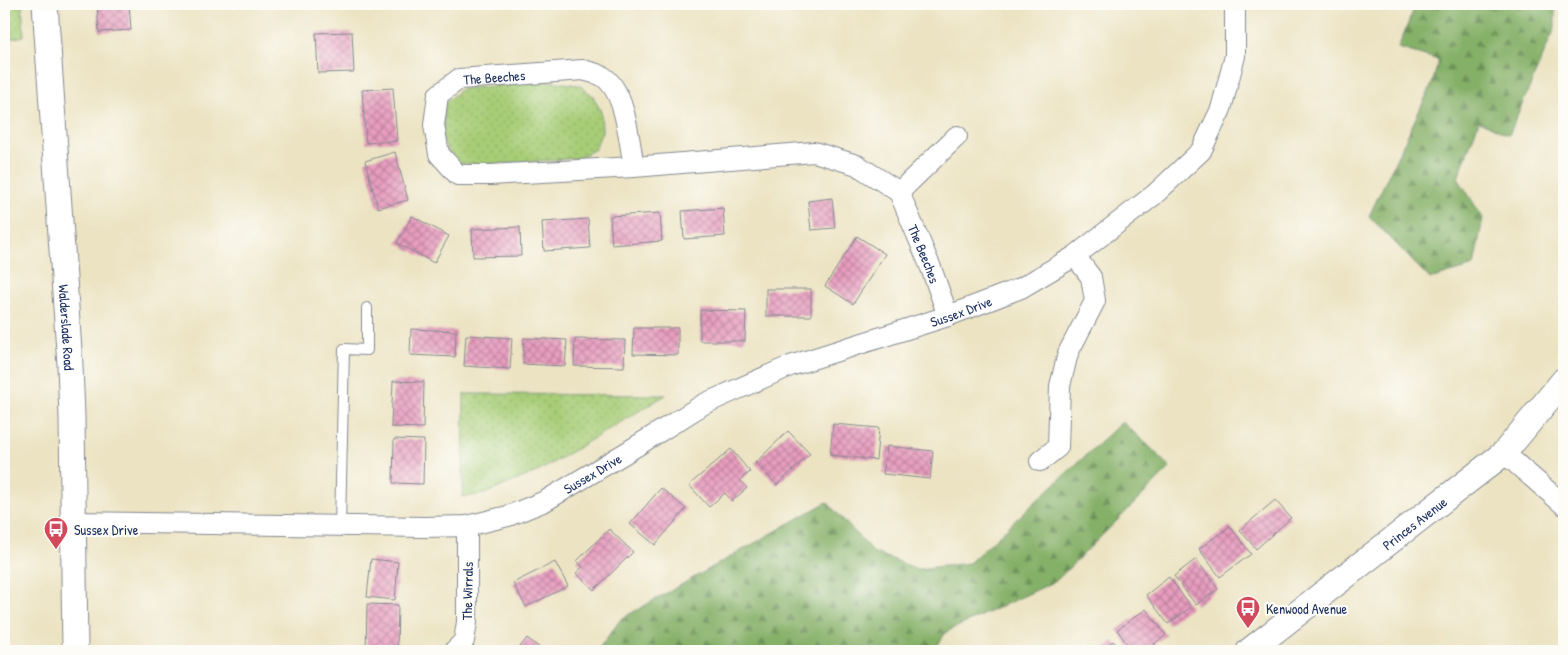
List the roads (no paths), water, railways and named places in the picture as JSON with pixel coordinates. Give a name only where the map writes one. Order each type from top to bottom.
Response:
[{"type":"street","name":"Walderslade Road","points":[[45,4],[70,365],[75,651]]},
{"type":"street","name":"Sussex Drive","points":[[73,522],[467,526],[508,516],[544,500],[628,452],[704,404],[790,366],[948,316],[1021,288],[1075,256],[1154,195],[1201,151],[1221,109],[1235,56],[1235,4]]},
{"type":"street","name":"The Beeches","points":[[634,167],[624,113],[613,87],[602,76],[583,70],[459,79],[438,95],[434,125],[439,154],[458,175],[634,167],[814,152],[857,165],[899,192],[931,268],[948,316]]},
{"type":"street","points":[[899,192],[958,136]]},
{"type":"street","points":[[1040,461],[1058,447],[1060,386],[1068,353],[1095,301],[1091,277],[1075,256]]},
{"type":"street","name":"Princes Avenue","points":[[1249,651],[1504,453],[1564,380]]},
{"type":"street","points":[[1504,453],[1564,505]]},
{"type":"street","name":"The Wirrals","points":[[454,651],[464,640],[467,622],[467,526]]},
{"type":"lane","points":[[340,526],[344,349],[367,350],[367,308]]},
{"type":"place","name":"Sussex Drive","points":[[56,550]]},
{"type":"place","name":"Kenwood Avenue","points":[[1248,629]]}]
